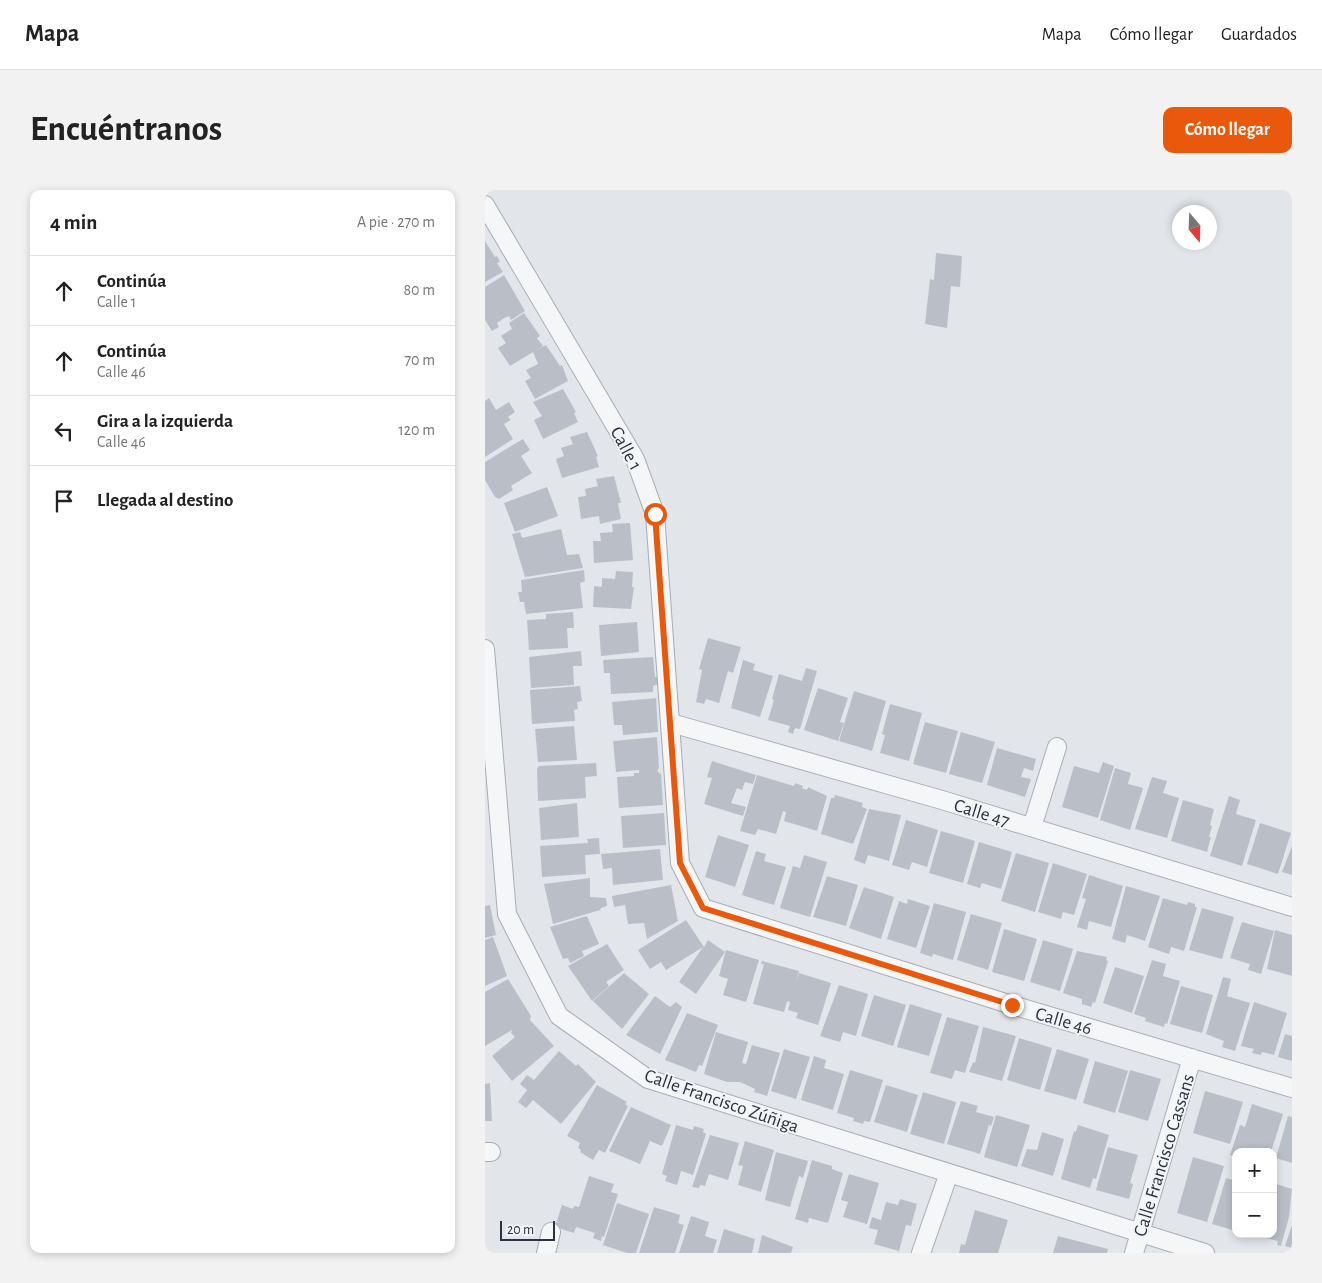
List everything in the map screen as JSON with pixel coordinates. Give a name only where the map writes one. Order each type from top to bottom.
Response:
[{"type":"street","name":"Calle 1","points":[[485,205],[635,459],[655,514],[671,723]]},
{"type":"street","name":"Calle Francisco Zúñiga","points":[[485,649],[487,702],[507,914],[559,1016],[648,1079],[1205,1253]]},
{"type":"street","name":"Calle 47","points":[[671,723],[1031,827],[1292,907]]},
{"type":"street","name":"Calle 46","points":[[671,723],[680,863],[703,908],[1012,1005],[1292,1088]]},
{"type":"street","points":[[1031,827],[1057,746]]},
{"type":"street","name":"Calle Francisco Cassans","points":[[1134,1253],[1192,1058]]},
{"type":"street","points":[[921,1253],[949,1173]]},
{"type":"street","points":[[545,1253],[551,1232]]},
{"type":"building","points":[[485,241],[495,257],[497,256],[500,262],[497,263],[503,272],[485,282]]},
{"type":"building","points":[[936,253],[962,256],[960,287],[951,286],[947,328],[925,324],[930,279],[934,280]]},
{"type":"building","points":[[504,275],[525,311],[511,320],[509,316],[504,318],[497,323],[499,327],[492,331],[485,320],[485,287]]},
{"type":"building","points":[[524,313],[540,336],[537,338],[543,346],[510,366],[498,348],[506,343],[501,336],[512,329],[509,323]]},
{"type":"building","points":[[546,345],[560,366],[562,365],[568,381],[535,399],[525,381],[531,378],[526,370],[538,364],[533,352]]},
{"type":"building","points":[[563,389],[576,412],[574,413],[578,422],[543,439],[534,420],[542,416],[533,402]]},
{"type":"building","points":[[489,398],[496,410],[509,402],[515,412],[508,417],[511,420],[504,424],[513,439],[485,457],[485,401]]},
{"type":"building","points":[[587,432],[598,456],[596,457],[599,467],[562,478],[556,459],[564,456],[561,448],[573,444],[570,437]]},
{"type":"building","points":[[523,439],[530,450],[521,456],[532,473],[511,486],[513,490],[499,499],[495,497],[485,480],[485,462]]},
{"type":"building","points":[[614,476],[621,503],[618,503],[621,519],[600,524],[599,516],[581,519],[578,497],[586,496],[585,489],[598,486],[596,479]]},
{"type":"building","points":[[547,487],[558,516],[515,532],[504,503]]},
{"type":"building","points":[[630,523],[633,560],[594,563],[593,541],[601,541],[600,533],[613,532],[612,524]]},
{"type":"building","points":[[561,529],[567,555],[579,554],[583,568],[525,577],[512,534],[520,532],[522,538]]},
{"type":"building","points":[[584,570],[585,581],[580,583],[583,608],[526,614],[524,602],[520,602],[518,592],[522,592],[521,580]]},
{"type":"building","points":[[616,571],[633,572],[632,587],[634,587],[631,609],[593,607],[594,586],[602,587],[602,578],[615,579]]},
{"type":"building","points":[[573,612],[574,628],[567,628],[568,648],[529,650],[527,620],[546,619],[546,614]]},
{"type":"building","points":[[637,622],[639,652],[601,656],[599,625]]},
{"type":"building","points":[[708,638],[741,647],[733,673],[728,671],[719,703],[706,699],[704,704],[696,702],[702,670],[699,669]]},
{"type":"building","points":[[581,651],[582,666],[573,666],[574,685],[531,688],[529,657]]},
{"type":"building","points":[[653,657],[655,677],[662,677],[659,684],[653,686],[653,692],[611,694],[610,673],[604,673],[603,660]]},
{"type":"building","points":[[743,660],[755,664],[753,670],[773,676],[760,717],[731,708]]},
{"type":"building","points":[[806,668],[817,671],[800,729],[795,728],[793,734],[788,732],[790,726],[768,720],[774,700],[772,699],[779,674],[802,681]]},
{"type":"building","points":[[580,686],[582,701],[577,702],[578,709],[574,710],[575,721],[532,724],[530,690]]},
{"type":"building","points":[[818,688],[848,698],[840,722],[844,723],[838,741],[804,730]]},
{"type":"building","points":[[854,691],[886,701],[872,751],[839,741]]},
{"type":"building","points":[[656,698],[658,732],[623,735],[622,725],[614,725],[612,702]]},
{"type":"building","points":[[890,704],[922,713],[909,761],[880,753],[885,735],[882,734]]},
{"type":"building","points":[[925,722],[958,731],[946,773],[913,764]]},
{"type":"building","points":[[574,726],[577,760],[538,762],[535,729]]},
{"type":"building","points":[[961,732],[995,742],[982,783],[949,774]]},
{"type":"building","points":[[657,737],[659,768],[657,771],[661,774],[663,805],[619,808],[617,777],[634,776],[634,773],[639,773],[639,770],[616,772],[613,741]]},
{"type":"building","points":[[997,748],[1036,759],[1033,771],[1024,768],[1021,777],[1031,779],[1025,797],[987,785]]},
{"type":"building","points":[[712,761],[756,775],[753,784],[745,782],[742,790],[737,788],[731,803],[746,807],[743,816],[704,804],[712,778],[707,777]]},
{"type":"building","points":[[1103,762],[1114,766],[1098,818],[1062,807],[1074,766],[1099,773]]},
{"type":"building","points":[[596,763],[597,776],[585,777],[586,798],[538,801],[537,769],[539,766]]},
{"type":"building","points":[[1115,768],[1131,773],[1128,784],[1143,788],[1130,830],[1100,820]]},
{"type":"building","points":[[757,775],[794,786],[795,783],[803,786],[802,788],[807,790],[808,787],[827,796],[817,831],[784,821],[786,812],[783,811],[776,834],[758,829],[755,835],[740,831]]},
{"type":"building","points":[[1152,777],[1167,781],[1163,793],[1179,798],[1167,838],[1135,829]]},
{"type":"building","points":[[835,795],[863,803],[862,807],[867,809],[853,844],[821,834],[831,798],[834,798]]},
{"type":"building","points":[[1229,796],[1240,800],[1236,814],[1256,820],[1242,866],[1210,856]]},
{"type":"building","points":[[1183,800],[1214,809],[1210,825],[1212,826],[1209,837],[1211,837],[1207,852],[1171,841]]},
{"type":"building","points":[[577,803],[579,837],[541,840],[539,808]]},
{"type":"building","points":[[869,809],[901,815],[889,861],[868,855],[865,864],[854,860]]},
{"type":"building","points":[[664,813],[666,845],[623,848],[621,816]]},
{"type":"building","points":[[906,820],[938,830],[927,867],[912,862],[909,870],[892,865]]},
{"type":"building","points":[[1260,823],[1291,833],[1278,874],[1247,864]]},
{"type":"building","points":[[941,831],[975,841],[963,883],[929,873]]},
{"type":"building","points":[[718,835],[749,845],[735,887],[705,877]]},
{"type":"building","points":[[599,838],[600,854],[585,855],[586,874],[542,877],[540,846],[588,843],[587,839]]},
{"type":"building","points":[[979,842],[1012,852],[1001,889],[982,883],[980,888],[967,884]]},
{"type":"building","points":[[1292,846],[1292,875],[1282,872]]},
{"type":"building","points":[[660,849],[663,880],[613,885],[612,868],[603,869],[601,854]]},
{"type":"building","points":[[756,851],[766,854],[764,861],[786,867],[774,905],[742,895]]},
{"type":"building","points":[[1016,853],[1049,863],[1035,912],[1001,901]]},
{"type":"building","points":[[804,855],[827,862],[810,917],[780,908],[793,866],[800,868]]},
{"type":"building","points":[[1053,863],[1087,874],[1074,915],[1063,912],[1061,919],[1038,912]]},
{"type":"building","points":[[1089,875],[1123,886],[1111,927],[1089,921],[1087,930],[1077,927],[1086,899],[1082,898]]},
{"type":"building","points":[[827,876],[858,885],[846,926],[813,917]]},
{"type":"building","points":[[590,878],[590,897],[606,898],[607,906],[600,910],[553,924],[544,884]]},
{"type":"building","points":[[671,885],[678,921],[647,939],[644,923],[628,924],[625,905],[614,907],[612,896]]},
{"type":"building","points":[[1126,886],[1160,896],[1145,941],[1127,935],[1125,943],[1112,939]]},
{"type":"building","points":[[864,887],[894,897],[881,939],[849,928]]},
{"type":"building","points":[[1163,898],[1187,905],[1188,902],[1195,904],[1195,907],[1197,907],[1184,951],[1171,947],[1169,954],[1148,947]]},
{"type":"building","points":[[908,899],[930,906],[916,948],[887,939],[899,901],[907,904]]},
{"type":"building","points":[[934,903],[966,912],[953,960],[933,954],[932,957],[920,953]]},
{"type":"building","points":[[490,905],[496,935],[485,938],[485,906]]},
{"type":"building","points":[[1202,908],[1234,917],[1222,959],[1189,950]]},
{"type":"building","points":[[971,914],[1002,923],[988,970],[957,960]]},
{"type":"building","points":[[587,916],[599,944],[582,951],[584,956],[570,963],[568,958],[563,959],[550,927]]},
{"type":"building","points":[[686,920],[704,947],[708,940],[725,952],[696,994],[679,982],[703,947],[666,970],[661,962],[650,969],[638,950]]},
{"type":"building","points":[[1242,922],[1274,931],[1261,974],[1248,970],[1250,964],[1230,958]]},
{"type":"building","points":[[1004,929],[1037,939],[1024,981],[992,972]]},
{"type":"building","points":[[1275,930],[1292,935],[1292,976],[1267,969]]},
{"type":"building","points":[[493,937],[507,976],[485,986],[485,940]]},
{"type":"building","points":[[1043,940],[1073,949],[1060,991],[1030,982]]},
{"type":"building","points":[[607,944],[624,970],[606,982],[609,986],[592,1001],[568,966]]},
{"type":"building","points":[[726,950],[759,960],[746,1002],[723,995],[728,979],[719,976]]},
{"type":"building","points":[[1077,951],[1107,957],[1106,960],[1108,961],[1095,1003],[1093,1002],[1091,1007],[1082,1004],[1082,999],[1063,993]]},
{"type":"building","points":[[1152,960],[1166,964],[1163,976],[1180,981],[1167,1024],[1165,1023],[1164,1027],[1145,1021],[1146,1018],[1134,1014]]},
{"type":"building","points":[[762,961],[799,971],[796,982],[799,973],[831,983],[818,1025],[796,1018],[798,1013],[788,1010],[790,1002],[787,1001],[784,1012],[753,1004],[764,964],[761,964]]},
{"type":"building","points":[[1115,967],[1144,976],[1132,1013],[1103,1003]]},
{"type":"building","points":[[624,973],[649,994],[622,1029],[593,1001]]},
{"type":"building","points":[[1223,977],[1231,979],[1227,996],[1250,1003],[1235,1051],[1222,1047],[1224,1041],[1206,1034]]},
{"type":"building","points":[[508,979],[531,1016],[530,1020],[554,1046],[512,1081],[492,1056],[515,1037],[511,1033],[512,1030],[485,1046],[485,992]]},
{"type":"building","points":[[839,985],[868,994],[856,1036],[843,1032],[840,1042],[820,1036]]},
{"type":"building","points":[[1181,986],[1213,995],[1202,1033],[1170,1024]]},
{"type":"building","points":[[874,995],[906,1005],[893,1046],[861,1036]]},
{"type":"building","points":[[655,996],[670,1007],[676,1002],[682,1007],[660,1054],[626,1035]]},
{"type":"building","points":[[1254,1002],[1287,1013],[1274,1055],[1262,1052],[1261,1055],[1252,1053],[1254,1049],[1241,1046]]},
{"type":"building","points":[[910,1004],[942,1014],[929,1056],[897,1047]]},
{"type":"building","points":[[687,1013],[718,1025],[702,1066],[699,1065],[696,1072],[665,1060]]},
{"type":"building","points":[[947,1017],[979,1026],[965,1073],[955,1070],[952,1079],[930,1073]]},
{"type":"building","points":[[983,1027],[1016,1036],[1002,1081],[969,1072],[973,1062],[975,1063]]},
{"type":"building","points":[[716,1032],[748,1042],[742,1063],[746,1064],[752,1045],[780,1053],[767,1096],[754,1092],[755,1089],[740,1082],[727,1082],[704,1074]]},
{"type":"building","points":[[1285,1034],[1292,1036],[1292,1061],[1278,1057]]},
{"type":"building","points":[[1019,1038],[1052,1048],[1040,1090],[1007,1080]]},
{"type":"building","points":[[784,1049],[810,1057],[796,1099],[771,1091]]},
{"type":"building","points":[[1057,1049],[1089,1059],[1076,1100],[1044,1091]]},
{"type":"building","points":[[559,1051],[576,1066],[578,1064],[596,1082],[561,1124],[533,1100],[526,1108],[518,1102],[527,1090],[520,1084],[527,1075],[534,1080]]},
{"type":"building","points":[[814,1056],[826,1060],[824,1068],[844,1074],[833,1110],[801,1100]]},
{"type":"building","points":[[1095,1061],[1128,1071],[1115,1113],[1083,1103]]},
{"type":"building","points":[[850,1070],[883,1080],[870,1122],[864,1121],[863,1124],[853,1121],[854,1118],[837,1113]]},
{"type":"building","points":[[1130,1070],[1161,1079],[1148,1121],[1118,1112]]},
{"type":"building","points":[[490,1083],[492,1121],[485,1121],[485,1084]]},
{"type":"building","points":[[597,1085],[627,1102],[625,1104],[628,1106],[605,1153],[599,1150],[593,1160],[580,1152],[581,1150],[578,1148],[580,1143],[567,1136]]},
{"type":"building","points":[[886,1085],[918,1095],[907,1132],[874,1122]]},
{"type":"building","points":[[1205,1091],[1243,1102],[1230,1144],[1193,1133]]},
{"type":"building","points":[[923,1092],[956,1102],[944,1144],[910,1134]]},
{"type":"building","points":[[961,1101],[978,1106],[976,1112],[994,1117],[991,1126],[989,1125],[980,1154],[947,1144]]},
{"type":"building","points":[[1252,1104],[1283,1114],[1272,1148],[1232,1148],[1240,1125],[1245,1127]]},
{"type":"building","points":[[631,1107],[671,1125],[662,1146],[650,1141],[640,1164],[609,1151]]},
{"type":"building","points":[[996,1115],[1030,1125],[1017,1167],[984,1157]]},
{"type":"building","points":[[1288,1116],[1292,1117],[1292,1163],[1277,1158]]},
{"type":"building","points":[[676,1125],[693,1130],[694,1126],[704,1129],[703,1132],[706,1134],[693,1175],[681,1171],[677,1185],[665,1181],[667,1176],[662,1174]]},
{"type":"building","points":[[1078,1125],[1109,1135],[1096,1179],[1093,1178],[1090,1188],[1061,1179],[1074,1131],[1076,1132]]},
{"type":"building","points":[[1042,1132],[1064,1139],[1053,1176],[1021,1166],[1027,1149],[1037,1150]]},
{"type":"building","points":[[710,1135],[739,1143],[728,1180],[709,1174],[705,1186],[700,1185],[699,1188],[692,1187]]},
{"type":"building","points":[[745,1141],[774,1150],[761,1192],[738,1185],[743,1166],[738,1165]]},
{"type":"building","points":[[1108,1147],[1138,1155],[1130,1183],[1133,1184],[1129,1199],[1096,1190]]},
{"type":"building","points":[[776,1152],[808,1161],[803,1178],[799,1176],[790,1207],[765,1200]]},
{"type":"building","points":[[1193,1157],[1224,1166],[1207,1222],[1177,1213]]},
{"type":"building","points":[[812,1160],[832,1166],[832,1169],[843,1173],[828,1223],[809,1218],[808,1223],[795,1219]]},
{"type":"building","points":[[849,1174],[879,1183],[867,1224],[843,1217],[848,1202],[841,1200]]},
{"type":"building","points":[[589,1176],[614,1184],[611,1192],[618,1194],[601,1241],[593,1238],[595,1233],[576,1227],[574,1233],[555,1227],[562,1205],[573,1209],[574,1206],[579,1207]]},
{"type":"building","points":[[1226,1178],[1232,1180],[1232,1230],[1212,1224]]},
{"type":"building","points":[[1277,1184],[1292,1189],[1289,1217],[1281,1246],[1277,1245],[1278,1241],[1266,1238],[1277,1238]]},
{"type":"building","points":[[900,1199],[917,1204],[911,1226],[906,1225],[899,1251],[874,1244],[878,1230],[869,1228],[872,1217],[881,1220],[886,1202],[898,1205]]},
{"type":"building","points":[[617,1203],[649,1214],[636,1253],[627,1253],[603,1245]]},
{"type":"building","points":[[654,1207],[680,1215],[678,1223],[684,1225],[675,1253],[639,1253]]},
{"type":"building","points":[[975,1210],[1008,1220],[998,1253],[959,1253],[961,1244],[965,1245]]},
{"type":"building","points":[[691,1216],[709,1222],[705,1236],[717,1240],[713,1253],[679,1253]]},
{"type":"building","points":[[1292,1225],[1292,1248],[1285,1246]]},
{"type":"building","points":[[724,1229],[755,1239],[752,1253],[717,1253]]},
{"type":"building","points":[[762,1235],[793,1247],[791,1253],[758,1253]]},
{"type":"building","points":[[1058,1236],[1108,1249],[1107,1253],[1053,1253]]},
{"type":"route","points":[[655,514],[680,863],[703,908],[1012,1005]]}]
